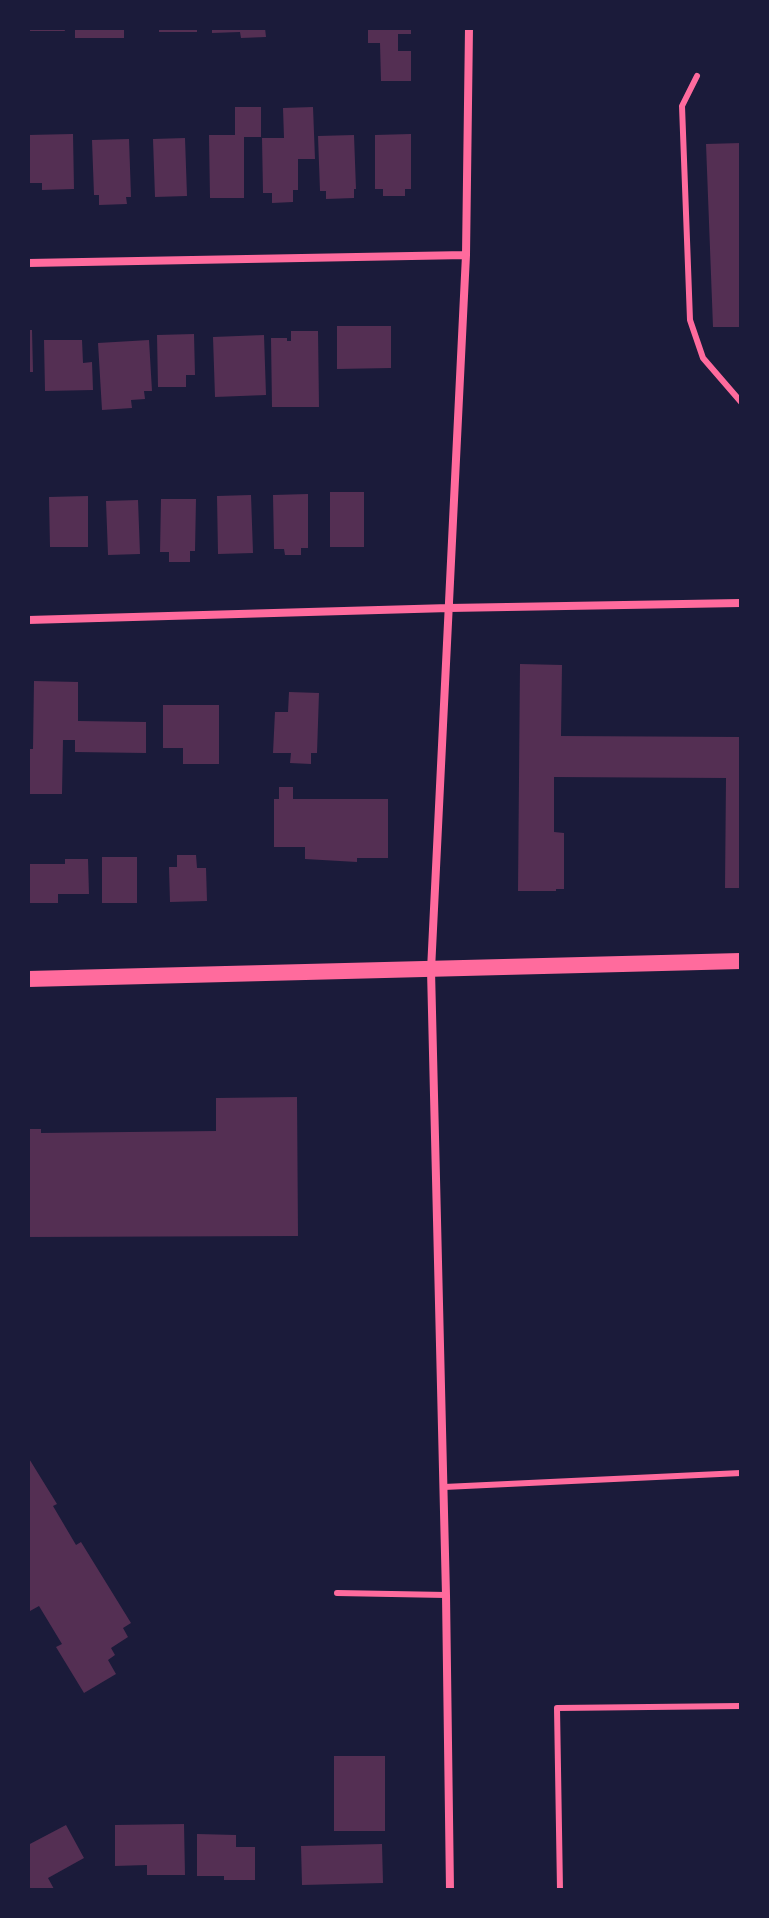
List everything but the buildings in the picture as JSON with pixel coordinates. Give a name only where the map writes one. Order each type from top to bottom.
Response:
[{"type":"main road","points":[[28,979],[741,961]]},
{"type":"street","points":[[450,1890],[431,970],[466,255],[469,28]]},
{"type":"street","points":[[28,263],[466,255]]},
{"type":"street","points":[[28,620],[741,603]]},
{"type":"lane","points":[[697,76],[682,106],[690,320],[703,358],[741,402]]},
{"type":"lane","points":[[444,1487],[741,1473]]},
{"type":"lane","points":[[337,1593],[446,1595]]},
{"type":"lane","points":[[560,1890],[557,1708],[741,1706]]}]
